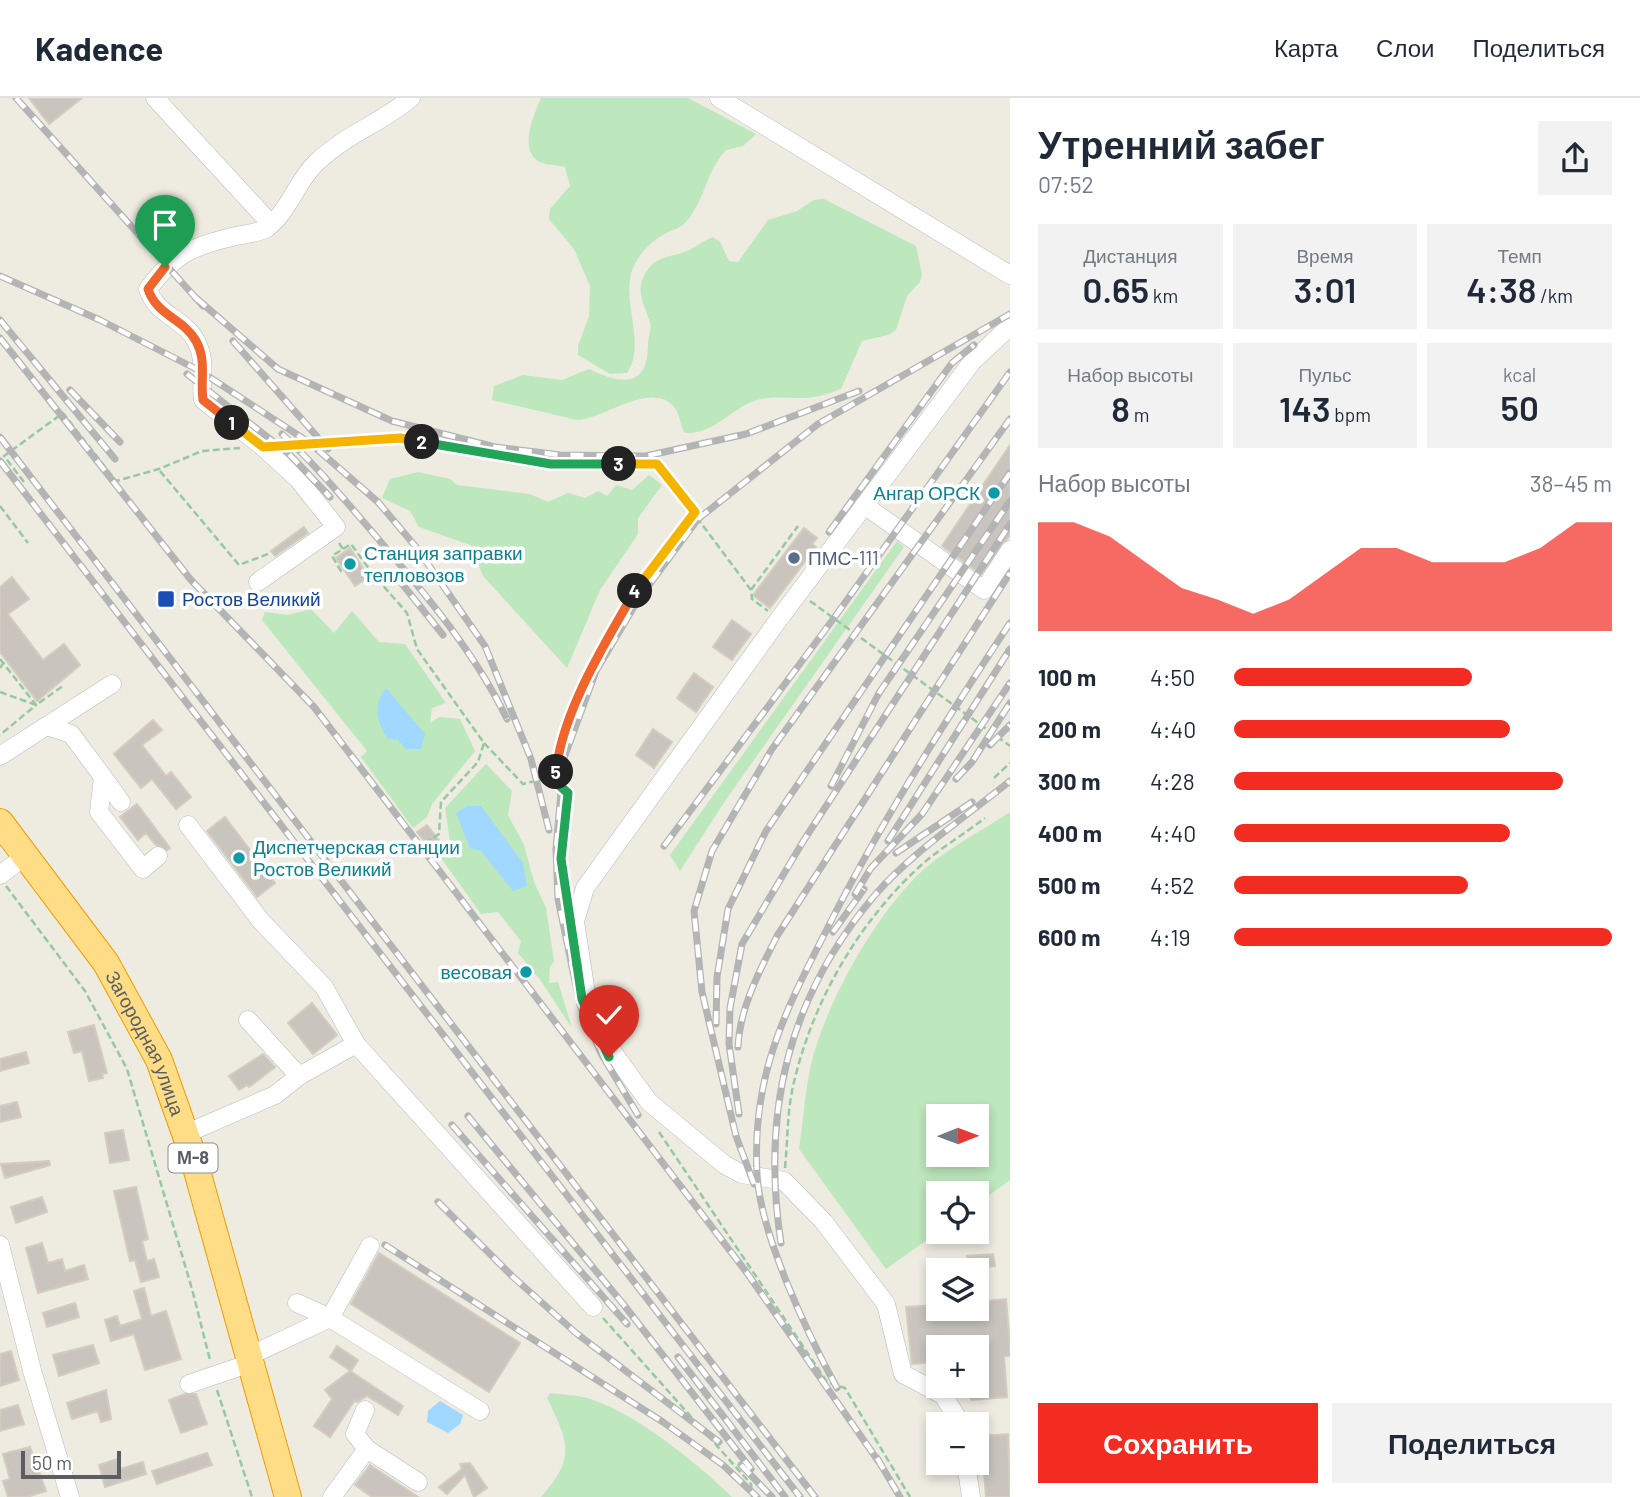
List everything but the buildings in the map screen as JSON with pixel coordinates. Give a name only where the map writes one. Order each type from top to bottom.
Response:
[{"type":"highway","name":"Загородная улица","points":[[0,822],[80,925],[120,986],[159,1060],[185,1134],[233,1367],[288,1497]]},
{"type":"highway","name":"Загородная улица","points":[[4,865],[93,965],[124,1016],[148,1066],[179,1158],[233,1367],[274,1497]]},
{"type":"street","points":[[155,98],[271,223]]},
{"type":"street","points":[[258,582],[336,527],[298,480],[263,447],[203,400],[201,384],[205,364],[195,338],[153,303],[148,289],[165,267],[180,254],[210,242],[265,229],[290,203],[313,165],[344,140],[411,98]]},
{"type":"street","points":[[719,98],[1010,275]]},
{"type":"street","points":[[954,1412],[943,1395],[903,1374],[886,1304],[824,1222],[784,1181],[742,1174],[725,1165],[649,1102],[614,1054],[587,1000],[575,921],[585,888],[799,593],[972,362],[1010,326]]},
{"type":"street","points":[[864,505],[984,590],[1010,550]]},
{"type":"street","points":[[311,544],[322,560]]},
{"type":"street","points":[[0,756],[112,684]]},
{"type":"street","points":[[47,726],[71,734],[121,802]]},
{"type":"street","points":[[103,777],[99,812],[143,869],[158,856]]},
{"type":"street","points":[[188,825],[261,921],[324,987],[356,1044],[593,1307]]},
{"type":"street","points":[[248,1020],[299,1076]]},
{"type":"street","points":[[185,1134],[275,1095],[299,1076],[356,1044]]},
{"type":"street","points":[[0,1245],[33,1374],[70,1497]]},
{"type":"street","points":[[189,1384],[233,1367],[330,1318],[370,1246]]},
{"type":"street","points":[[296,1303],[330,1318],[480,1410]]},
{"type":"street","points":[[365,1410],[355,1434],[368,1449],[418,1482]]},
{"type":"street","points":[[332,1497],[368,1449]]},
{"type":"street","points":[[968,1475],[971,1497]]},
{"type":"path","points":[[24,482],[4,456],[63,413],[116,481],[159,469],[202,450],[400,438],[551,464],[657,464],[751,590],[752,598],[765,609]]},
{"type":"path","points":[[159,469],[239,565],[270,554]]},
{"type":"path","points":[[0,506],[28,543]]},
{"type":"path","points":[[568,902],[561,859],[568,793],[560,786],[556,776],[558,755],[590,669],[642,579],[695,512]]},
{"type":"path","points":[[751,590],[798,526]]},
{"type":"path","points":[[343,549],[351,544],[407,613],[417,649],[484,743],[523,784],[556,776]]},
{"type":"path","points":[[799,593],[1010,746]]},
{"type":"path","points":[[0,668],[2,658]]},
{"type":"path","points":[[2,658],[36,705]]},
{"type":"path","points":[[0,735],[63,686]]},
{"type":"path","points":[[0,692],[36,705]]},
{"type":"path","points":[[426,843],[439,834],[442,802],[478,762],[484,743]]},
{"type":"path","points":[[994,778],[1010,763]]},
{"type":"path","points":[[784,1181],[794,1079],[807,1035],[827,988],[886,900],[919,866],[985,818]]},
{"type":"path","points":[[4,865],[85,991],[127,1069],[192,1289],[233,1367],[252,1497]]},
{"type":"path","points":[[655,1126],[827,1382],[845,1388],[910,1497]]},
{"type":"path","points":[[593,1307],[751,1484],[752,1497]]},
{"type":"green space","points":[[541,98],[688,98],[756,134],[743,146],[726,150],[719,158],[691,216],[684,224],[651,244],[637,261],[629,286],[635,350],[627,373],[610,374],[578,355],[578,346],[589,316],[590,286],[574,249],[549,219],[550,209],[570,186],[565,167],[538,161],[529,148],[530,130]]},
{"type":"green space","points":[[824,199],[916,246],[922,274],[920,282],[907,296],[896,330],[888,335],[862,341],[841,389],[814,397],[761,399],[745,405],[713,426],[685,433],[675,408],[665,400],[654,398],[627,403],[577,420],[492,400],[494,386],[523,375],[562,380],[589,369],[622,380],[638,375],[647,358],[651,328],[641,288],[644,276],[652,265],[661,259],[688,251],[713,237],[720,242],[729,261],[738,262],[768,220],[797,211],[814,200]]},
{"type":"green space","points":[[418,472],[450,479],[457,485],[530,494],[548,502],[568,493],[585,498],[598,491],[607,496],[616,485],[632,490],[649,475],[662,485],[638,518],[638,534],[600,590],[567,668],[483,576],[470,545],[419,527],[410,511],[382,498],[390,479]]},
{"type":"green space","points":[[897,541],[904,547],[725,801],[680,871],[670,855]]},
{"type":"green space","points":[[311,609],[334,633],[352,611],[379,642],[405,644],[446,703],[432,708],[430,723],[439,717],[460,719],[475,751],[432,804],[427,817],[413,828],[361,757],[367,751],[262,620],[265,612],[288,615]]},
{"type":"green space","points":[[486,764],[512,791],[508,815],[524,845],[534,882],[546,908],[554,961],[550,967],[549,983],[558,982],[572,1028],[541,981],[518,953],[521,941],[498,912],[481,914],[441,858],[450,842],[445,808]]},
{"type":"green space","points":[[1010,812],[1010,1180],[989,1195],[989,1181],[926,1181],[926,1241],[886,1269],[799,1149],[810,1069],[817,1044],[839,991],[869,937],[903,891],[921,872]]},
{"type":"green space","points":[[550,1393],[588,1398],[629,1417],[685,1456],[732,1497],[541,1497],[560,1471],[565,1450],[560,1427],[547,1398]]},
{"type":"water","points":[[386,688],[425,734],[421,749],[406,749],[398,740],[387,738],[380,725],[378,713],[379,700]]},
{"type":"water","points":[[467,806],[481,806],[523,863],[527,886],[513,891],[481,851],[470,848],[456,813]]},
{"type":"water","points":[[440,1401],[463,1415],[460,1424],[448,1433],[427,1422],[428,1411]]},
{"type":"railway","points":[[16,98],[203,306]]},
{"type":"railway","points":[[0,276],[100,320],[200,371],[310,443],[378,502],[416,547],[485,646],[531,759],[549,830]]},
{"type":"railway","points":[[196,298],[278,369],[392,421],[495,447],[560,455],[646,456],[746,434],[859,391]]},
{"type":"railway","points":[[638,1115],[602,1055],[580,1005],[558,899],[556,849],[564,758],[596,671],[638,600],[698,519],[818,424],[1010,314]]},
{"type":"railway","points":[[0,320],[115,459]]},
{"type":"railway","points":[[0,338],[191,580],[314,707],[747,1273],[881,1465]]},
{"type":"railway","points":[[233,341],[328,449]]},
{"type":"railway","points":[[829,532],[952,363],[974,345]]},
{"type":"railway","points":[[664,846],[834,618],[1010,372]]},
{"type":"railway","points":[[187,374],[289,454],[330,497]]},
{"type":"railway","points":[[70,390],[120,442]]},
{"type":"railway","points":[[754,1184],[736,1136],[702,992],[694,911],[712,851],[772,749],[1010,419]]},
{"type":"railway","points":[[282,434],[332,486],[432,604],[465,648],[507,719]]},
{"type":"railway","points":[[0,437],[815,1497]]},
{"type":"railway","points":[[0,461],[800,1497]]},
{"type":"railway","points":[[716,1024],[717,977],[728,909],[766,831],[1010,473]]},
{"type":"railway","points":[[831,786],[879,693],[1010,501]]},
{"type":"railway","points":[[739,1114],[729,1044],[730,1008],[742,944],[804,840],[1010,524]]},
{"type":"railway","points":[[738,1047],[746,1004],[777,936],[1010,573]]},
{"type":"railway","points":[[395,575],[443,635]]},
{"type":"railway","points":[[837,1388],[813,1341],[776,1255],[760,1199],[757,1146],[766,1073],[794,995],[867,853],[913,775],[1010,623]]},
{"type":"railway","points":[[888,841],[1010,649]]},
{"type":"railway","points":[[855,894],[871,868],[922,814],[1010,683]]},
{"type":"railway","points":[[956,779],[972,762],[1010,703]]},
{"type":"railway","points":[[990,745],[1010,725]]},
{"type":"railway","points":[[781,1243],[775,1148],[779,1102],[788,1058],[802,1015],[821,974],[845,934],[889,880],[922,850],[1010,781]]},
{"type":"railway","points":[[896,853],[972,802]]},
{"type":"railway","points":[[833,932],[864,889]]},
{"type":"railway","points":[[468,1116],[624,1305],[751,1469]]},
{"type":"railway","points":[[452,1125],[627,1324]]},
{"type":"railway","points":[[438,1202],[512,1276],[576,1333],[719,1442]]},
{"type":"railway","points":[[385,1245],[663,1422],[723,1465],[757,1497]]},
{"type":"railway","points":[[678,1357],[785,1497]]},
{"type":"railway","points":[[877,1458],[900,1497]]},
{"type":"railway","points":[[741,1465],[772,1497]]},
{"type":"place","name":"Ангар ОРСК","points":[[994,493]]},
{"type":"place","name":"ПМС-111","points":[[794,558]]},
{"type":"place","name":"Станция заправки тепловозов","points":[[350,564]]},
{"type":"place","name":"Ростов Великий","points":[[166,599]]},
{"type":"place","name":"Диспетчерская станции Ростов Великий","points":[[239,858]]},
{"type":"place","name":"весовая","points":[[526,972]]},
{"type":"route","points":[[165,267],[148,289],[153,303],[195,338],[205,364],[201,384],[203,400],[263,447],[400,438],[551,464],[657,464],[695,512],[642,579],[590,669],[558,755],[556,776],[560,786],[568,793],[561,859],[582,999],[609,1057]]}]
